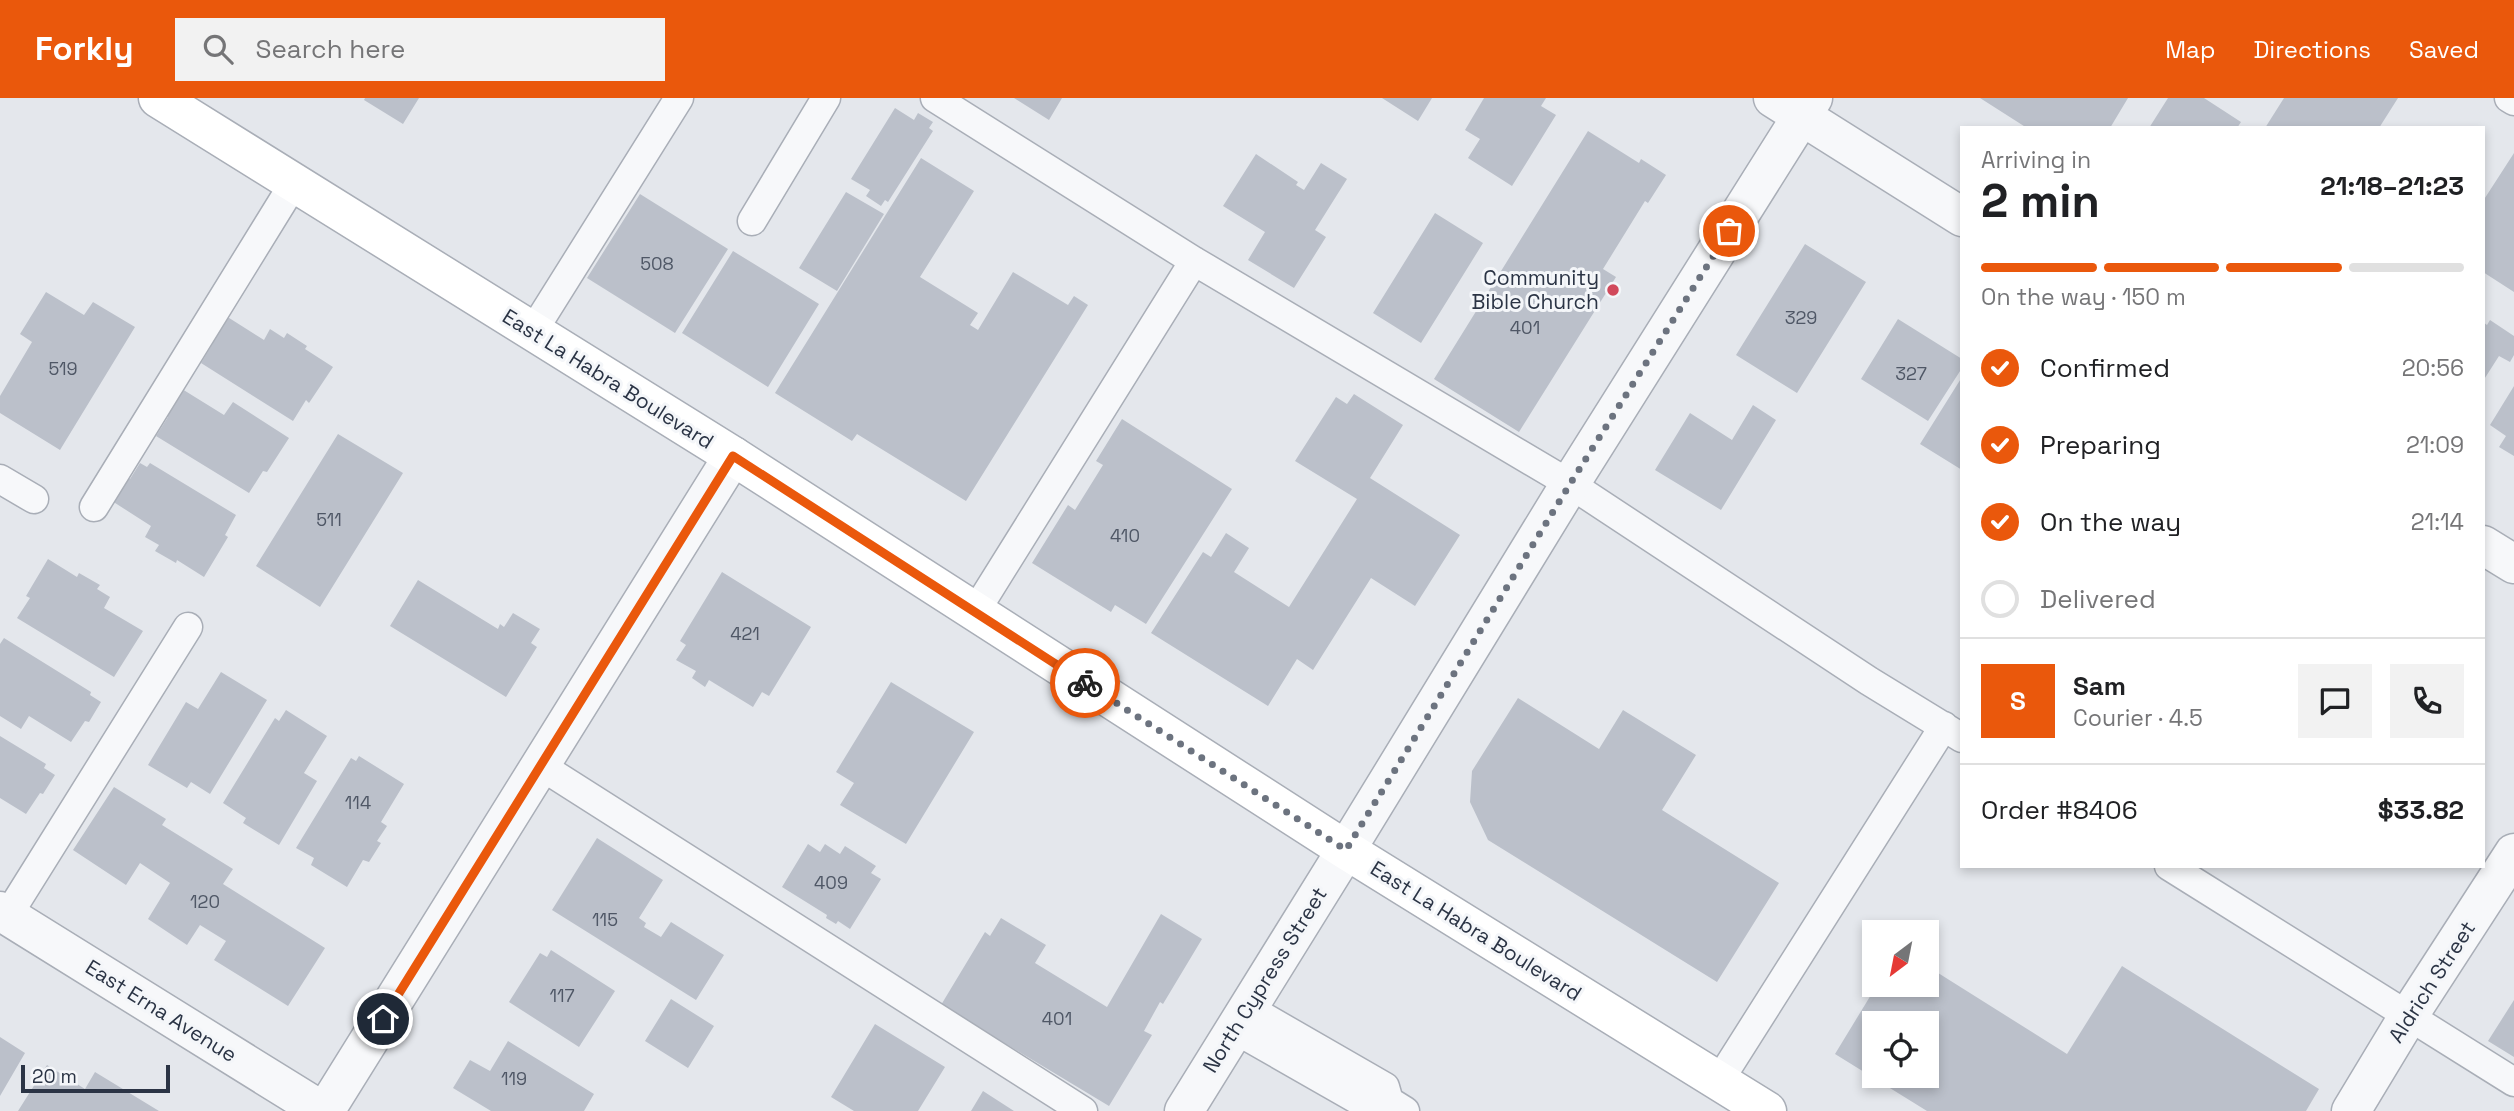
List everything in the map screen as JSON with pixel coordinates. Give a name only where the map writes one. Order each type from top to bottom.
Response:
[{"type":"main road","name":"East La Habra Boulevard","points":[[158,98],[733,456],[1346,850],[1767,1111]]},
{"type":"street","points":[[1796,104],[1960,216]]},
{"type":"street","name":"North Cypress Street","points":[[1184,1111],[1570,484],[1796,104]]},
{"type":"street","points":[[324,1111],[733,456]]},
{"type":"street","points":[[2485,546],[2514,564]]},
{"type":"street","name":"Aldrich Street","points":[[2351,1111],[2409,1015],[2514,853]]},
{"type":"street","name":"East Erna Avenue","points":[[4,913],[324,1111]]},
{"type":"lane","points":[[533,331],[679,98]]},
{"type":"lane","points":[[752,221],[826,98]]},
{"type":"lane","points":[[935,98],[1194,261],[1570,484],[1869,681],[1953,732],[1776,990],[1719,1081]]},
{"type":"lane","points":[[2510,98],[2514,101]]},
{"type":"lane","points":[[94,507],[294,183]]},
{"type":"lane","points":[[975,612],[1194,261]]},
{"type":"lane","points":[[0,479],[34,499]]},
{"type":"lane","points":[[4,913],[188,627]]},
{"type":"lane","points":[[541,766],[1083,1111]]},
{"type":"lane","points":[[2172,868],[2514,1082]]},
{"type":"lane","points":[[1241,1019],[1385,1087],[1397,1106]]},
{"type":"building","points":[[419,98],[403,124],[364,100]]},
{"type":"building","points":[[1014,98],[1062,98],[1049,120]]},
{"type":"building","points":[[1382,98],[1432,98],[1418,121]]},
{"type":"building","points":[[1484,98],[1546,98],[1541,106],[1556,115],[1512,186],[1468,158],[1480,139],[1465,130]]},
{"type":"building","points":[[1980,98],[2128,98],[2111,126],[2024,126]]},
{"type":"building","points":[[2168,98],[2204,98],[2241,122],[2238,126],[2150,126]]},
{"type":"building","points":[[2284,98],[2398,98],[2380,126],[2266,126]]},
{"type":"building","points":[[895,108],[914,120],[918,113],[933,122],[929,128],[933,131],[888,202],[885,200],[881,206],[866,196],[870,190],[851,179]]},
{"type":"building","points":[[1588,131],[1639,163],[1641,159],[1666,175],[1648,203],[1645,201],[1603,269],[1616,277],[1519,432],[1434,379]]},
{"type":"building","points":[[2514,153],[2514,292],[2485,273],[2485,198]]},
{"type":"building","points":[[1256,154],[1298,182],[1296,185],[1304,190],[1321,163],[1347,179],[1315,230],[1326,237],[1294,288],[1248,260],[1265,232],[1223,206]]},
{"type":"building","points":[[921,158],[974,191],[920,277],[978,313],[970,325],[978,330],[1013,272],[1068,305],[1074,296],[1088,305],[966,501],[857,434],[852,441],[775,393]]},
{"type":"building","points":[[846,192],[884,214],[837,291],[799,268]]},
{"type":"building","points":[[640,194],[728,249],[675,333],[587,278]]},
{"type":"building","points":[[1435,213],[1483,243],[1421,343],[1373,313]]},
{"type":"building","points":[[1805,244],[1866,282],[1797,393],[1736,355]]},
{"type":"building","points":[[733,251],[819,304],[768,387],[682,333]]},
{"type":"building","points":[[46,292],[84,315],[93,302],[135,327],[60,450],[0,413],[0,396],[32,342],[20,334]]},
{"type":"building","points":[[226,316],[264,340],[270,329],[284,338],[287,333],[307,346],[305,349],[333,367],[309,403],[306,400],[293,421],[201,363],[213,343],[210,341]]},
{"type":"building","points":[[1898,319],[1960,358],[1960,371],[1928,421],[1861,379]]},
{"type":"building","points":[[2490,320],[2514,336],[2514,355],[2510,362],[2499,356],[2485,378],[2485,324],[2487,325]]},
{"type":"building","points":[[1960,380],[1960,469],[1920,444]]},
{"type":"building","points":[[2514,386],[2514,456],[2499,447],[2506,436],[2490,425]]},
{"type":"building","points":[[182,389],[224,415],[233,402],[289,438],[267,472],[263,471],[249,493],[156,436],[168,417],[165,415]]},
{"type":"building","points":[[1354,394],[1403,425],[1370,478],[1460,535],[1415,606],[1371,578],[1313,670],[1297,659],[1268,706],[1151,633],[1203,552],[1211,557],[1226,533],[1249,548],[1234,572],[1289,607],[1357,499],[1295,461],[1336,397],[1347,404]]},
{"type":"building","points":[[1753,405],[1776,420],[1721,510],[1655,470],[1690,413],[1732,440]]},
{"type":"building","points":[[1122,419],[1232,489],[1146,624],[1115,605],[1111,612],[1032,563],[1068,505],[1075,510],[1103,465],[1096,461]]},
{"type":"building","points":[[338,434],[403,473],[320,607],[256,566]]},
{"type":"building","points":[[140,463],[147,467],[150,463],[236,515],[225,535],[228,537],[204,577],[177,560],[176,563],[155,551],[159,545],[145,537],[151,526],[112,501],[127,477],[130,479]]},
{"type":"building","points":[[48,559],[77,577],[79,573],[100,585],[97,589],[110,597],[104,608],[143,631],[114,677],[17,618],[30,598],[26,596]]},
{"type":"building","points":[[722,572],[811,627],[769,696],[762,692],[753,707],[709,680],[705,687],[692,678],[696,671],[676,660],[686,645],[680,641]]},
{"type":"building","points":[[418,580],[498,629],[500,624],[504,627],[513,613],[540,629],[531,643],[537,647],[506,697],[390,626]]},
{"type":"building","points":[[4,638],[91,692],[90,695],[101,702],[89,722],[85,721],[71,742],[29,716],[21,729],[0,716],[0,644]]},
{"type":"building","points":[[221,672],[267,700],[210,794],[191,782],[187,788],[148,765],[186,702],[198,709]]},
{"type":"building","points":[[891,682],[974,732],[906,844],[840,805],[854,783],[836,772]]},
{"type":"building","points":[[1518,698],[1599,749],[1623,710],[1696,755],[1662,810],[1779,883],[1717,982],[1488,840],[1470,802],[1472,771]]},
{"type":"building","points":[[286,710],[327,736],[304,773],[317,781],[279,845],[243,823],[246,818],[223,803],[275,718],[279,721]]},
{"type":"building","points":[[0,736],[46,764],[44,768],[55,775],[26,814],[0,798]]},
{"type":"building","points":[[359,756],[404,784],[381,822],[387,826],[377,841],[381,843],[369,862],[363,860],[347,887],[311,865],[314,858],[296,848],[351,758],[356,761]]},
{"type":"building","points":[[114,787],[166,819],[162,825],[233,869],[223,884],[325,948],[288,1006],[214,960],[226,941],[200,925],[187,945],[148,919],[170,883],[140,863],[126,885],[73,850]]},
{"type":"building","points":[[597,838],[663,880],[639,918],[646,923],[644,927],[661,937],[671,922],[724,955],[696,1000],[552,910]]},
{"type":"building","points":[[808,844],[820,852],[825,844],[840,854],[845,846],[876,866],[871,873],[881,879],[850,929],[838,921],[836,924],[826,918],[827,915],[782,887]]},
{"type":"building","points":[[1161,914],[1202,939],[1163,1004],[1160,1002],[1144,1031],[1152,1035],[1109,1106],[941,1005],[985,932],[990,936],[1001,918],[1046,945],[1035,963],[1107,1007]]},
{"type":"building","points":[[551,950],[615,991],[579,1047],[509,1002],[540,953],[547,957]]},
{"type":"building","points":[[2122,966],[2319,1089],[2306,1111],[1927,1111],[1890,1088],[1939,1088],[1939,1011],[1862,1011],[1862,1071],[1835,1054],[1869,998],[1939,998],[1939,974],[2067,1054]]},
{"type":"building","points":[[671,999],[714,1026],[688,1068],[645,1041]]},
{"type":"building","points":[[2514,1000],[2514,1057],[2488,1041]]},
{"type":"building","points":[[875,1024],[945,1067],[918,1111],[854,1111],[831,1097]]},
{"type":"building","points":[[0,1037],[25,1053],[0,1096]]},
{"type":"building","points":[[508,1041],[594,1094],[584,1111],[491,1111],[453,1088],[470,1060],[490,1071]]},
{"type":"building","points":[[47,1065],[85,1089],[95,1072],[159,1111],[18,1111]]},
{"type":"building","points":[[983,1091],[1014,1111],[971,1111]]},
{"type":"way so far","points":[[1085,683],[1346,850],[1729,231]]},
{"type":"place","name":"Community Bible Church","points":[[1613,290]]},
{"type":"route","points":[[383,1019],[733,456],[1085,683]]}]
